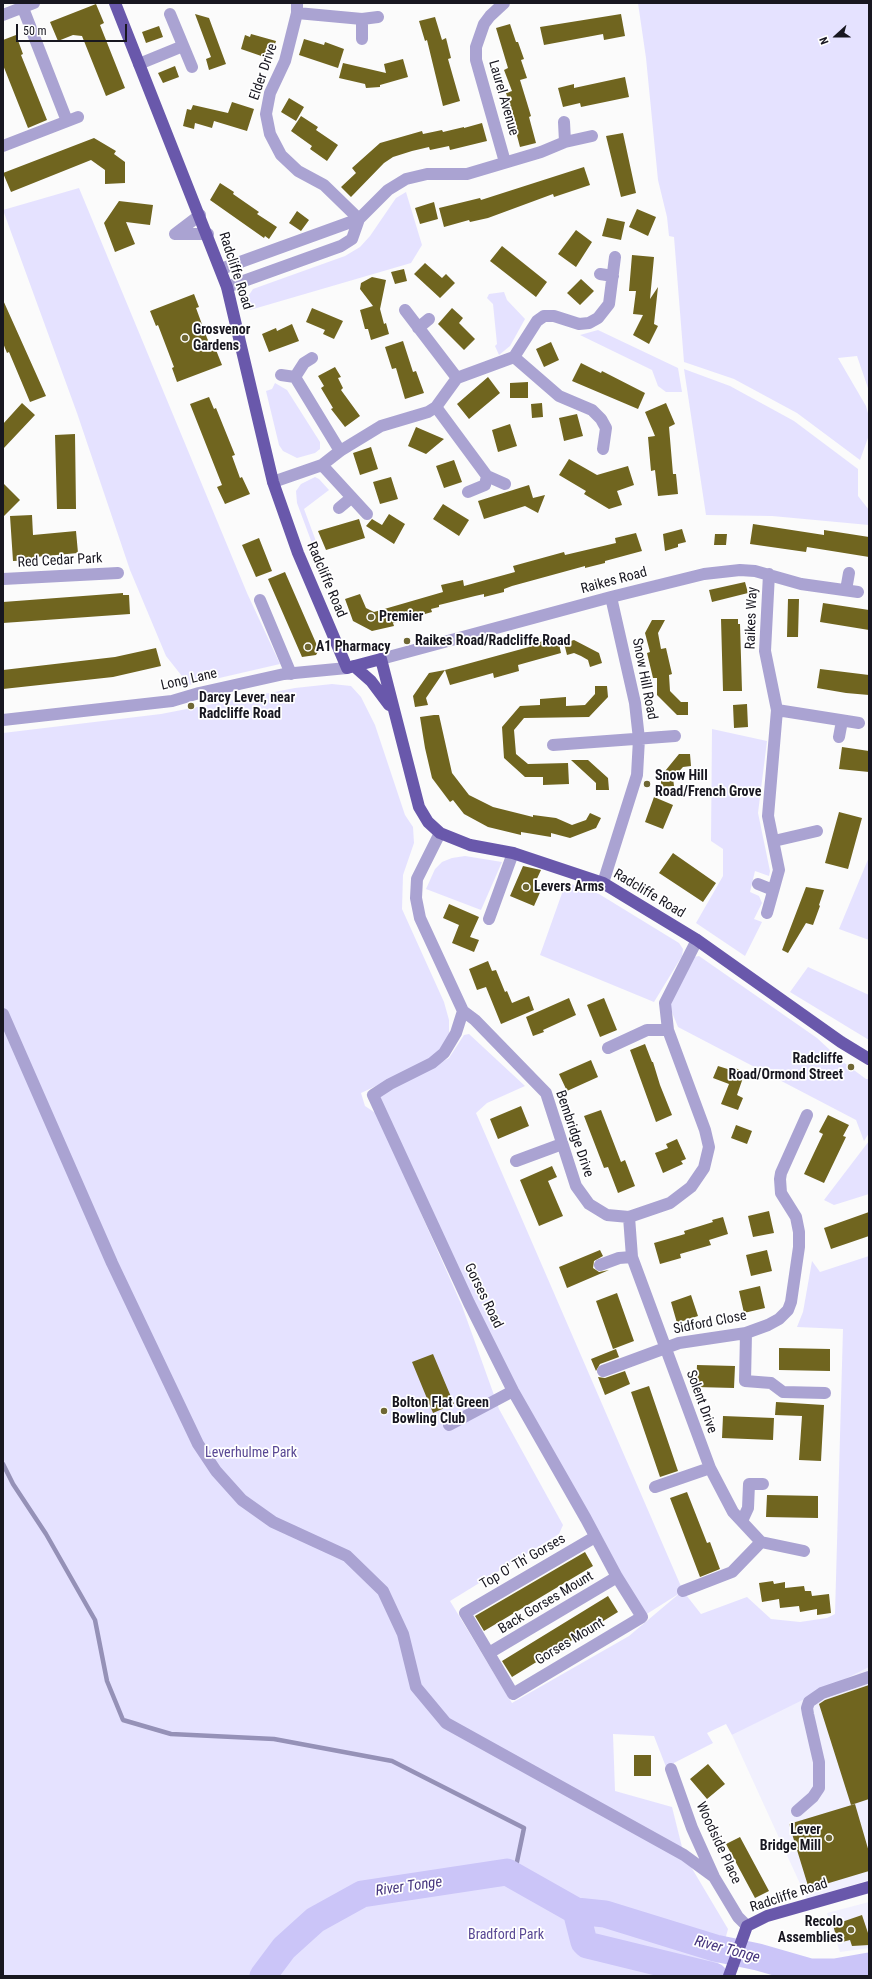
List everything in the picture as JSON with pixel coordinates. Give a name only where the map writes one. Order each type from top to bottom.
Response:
[{"type":"main road","name":"Radcliffe Road","points":[[115,3],[208,234],[227,287],[273,482],[298,553],[351,667],[379,689],[395,714]]},
{"type":"main road","name":"Radcliffe Road","points":[[381,659],[419,807],[428,822],[440,833],[470,845],[513,853],[603,883],[698,940],[841,1042],[869,1059]]},
{"type":"main road","name":"Long Lane","points":[[351,667],[381,659]]},
{"type":"main road","name":"Radcliffe Road","points":[[729,1976],[747,1926],[767,1916],[869,1887]]},
{"type":"street","name":"Laurel Avenue","points":[[504,3],[484,24],[476,47],[476,60],[506,162]]},
{"type":"street","points":[[3,15],[26,4],[73,119],[3,146]]},
{"type":"street","name":"Elder Drive","points":[[359,219],[324,185],[298,171],[281,155],[270,134],[266,114],[270,94],[285,61],[297,8],[362,19],[378,17]]},
{"type":"street","points":[[170,14],[192,67]]},
{"type":"street","points":[[362,19],[362,39]]},
{"type":"street","points":[[139,64],[183,46]]},
{"type":"street","points":[[564,122],[565,142]]},
{"type":"street","points":[[221,269],[359,219],[388,190],[406,179],[427,174],[467,174],[541,152],[565,142],[592,136]]},
{"type":"street","points":[[200,215],[175,234],[208,234]]},
{"type":"street","points":[[227,287],[341,246],[352,239],[359,219]]},
{"type":"street","points":[[273,482],[322,465],[340,451],[381,426],[428,412],[436,407],[457,378],[514,357],[536,321],[544,316],[554,316],[579,324],[590,323],[598,318],[609,304],[615,257]]},
{"type":"street","points":[[600,274],[612,276]]},
{"type":"street","points":[[405,310],[457,378]]},
{"type":"street","points":[[418,328],[429,319]]},
{"type":"street","points":[[514,357],[559,396],[592,410],[612,429],[603,449]]},
{"type":"street","points":[[295,377],[304,363],[312,358]]},
{"type":"street","points":[[281,375],[295,377]]},
{"type":"street","points":[[295,377],[340,451]]},
{"type":"street","points":[[436,407],[487,476],[505,484]]},
{"type":"street","points":[[322,465],[367,514]]},
{"type":"street","points":[[468,492],[485,485],[487,476]]},
{"type":"street","points":[[339,508],[351,498]]},
{"type":"street","name":"Raikes Road","points":[[381,659],[611,597],[704,574],[740,570],[769,574],[801,584],[852,591],[849,573]]},
{"type":"street","name":"Red Cedar Park","points":[[3,579],[118,573]]},
{"type":"street","name":"Raikes Way","points":[[767,913],[779,870],[768,816],[777,710],[765,651],[769,574]]},
{"type":"street","name":"Snow Hill Road","points":[[603,883],[637,775],[639,738],[636,703],[611,597]]},
{"type":"street","points":[[260,600],[287,674]]},
{"type":"street","name":"Long Lane","points":[[3,720],[172,701],[199,693],[287,674],[351,667]]},
{"type":"street","points":[[777,710],[859,723]]},
{"type":"street","points":[[840,737],[842,721]]},
{"type":"street","points":[[553,744],[675,736]]},
{"type":"street","points":[[774,841],[817,831]]},
{"type":"street","name":"Bembridge Drive","points":[[440,833],[417,879],[416,898],[420,918],[463,1011],[475,1020],[546,1093],[576,1186],[589,1204],[607,1215],[630,1217],[670,1203],[691,1187],[704,1168],[709,1146],[705,1130],[668,1030],[665,1003],[698,940]]},
{"type":"street","points":[[489,919],[513,853]]},
{"type":"street","points":[[758,884],[773,890]]},
{"type":"street","name":"Gorses Road","points":[[463,1011],[456,1033],[444,1053],[432,1063],[390,1084],[373,1095],[469,1303],[513,1391],[617,1578],[642,1617]]},
{"type":"street","points":[[3,1014],[112,1263],[198,1444],[216,1471],[242,1500],[273,1522],[347,1556],[383,1591],[403,1634],[416,1687],[446,1723],[684,1856],[714,1877]]},
{"type":"street","points":[[608,1048],[647,1030],[668,1030]]},
{"type":"street","name":"Sidford Close","points":[[602,1371],[665,1347],[746,1333],[779,1319],[788,1310],[791,1302],[799,1247],[799,1232],[796,1216],[781,1193],[780,1179],[781,1173],[807,1115]]},
{"type":"street","points":[[516,1161],[562,1144]]},
{"type":"street","name":"Solent Drive","points":[[630,1217],[632,1256],[710,1468],[733,1512],[760,1542]]},
{"type":"street","points":[[600,1265],[619,1258],[632,1256]]},
{"type":"street","points":[[746,1333],[745,1382],[771,1383],[783,1392],[825,1393]]},
{"type":"street","points":[[448,1425],[513,1391]]},
{"type":"street","points":[[656,1487],[710,1468]]},
{"type":"street","points":[[742,1521],[748,1508],[749,1484],[763,1484]]},
{"type":"street","name":"Top O' Th' Gorses","points":[[489,1653],[465,1613],[595,1537]]},
{"type":"street","points":[[684,1591],[732,1572],[760,1542],[804,1551]]},
{"type":"street","name":"Back Gorses Mount","points":[[489,1653],[617,1578]]},
{"type":"street","name":"Gorses Mount","points":[[489,1653],[513,1694],[642,1617]]},
{"type":"street","points":[[797,1811],[813,1797],[819,1788],[819,1762],[807,1708],[809,1702],[822,1694],[869,1677]]},
{"type":"street","name":"Woodside Place","points":[[671,1769],[692,1828],[714,1877],[738,1917],[747,1926]]},
{"type":"shaded area","points":[[866,1667],[869,1667],[869,1880],[807,1899],[732,1735]]},
{"type":"shaded area","points":[[869,1902],[869,1948],[840,1952],[827,1913]]},
{"type":"green space","points":[[638,3],[869,3],[869,391],[857,356],[838,358],[866,406],[869,417],[869,435],[860,460],[797,413],[734,379],[684,362],[674,237],[669,236],[667,217],[658,180],[646,58]]},
{"type":"green space","points":[[79,188],[247,593],[280,664],[189,685],[166,656],[130,570],[77,413],[3,210]]},
{"type":"green space","points":[[406,192],[422,245],[411,263],[250,310],[247,298],[253,289],[345,256],[360,247],[370,236],[396,198]]},
{"type":"green space","points":[[504,292],[507,300],[525,319],[510,346],[499,355],[495,346],[497,344],[493,304],[487,298],[489,294]]},
{"type":"green space","points":[[598,330],[678,368],[682,392],[666,392],[658,386],[652,370],[580,335]]},
{"type":"green space","points":[[684,369],[730,386],[794,421],[858,469],[858,496],[869,510],[869,525],[772,516],[706,515]]},
{"type":"green space","points":[[275,383],[287,390],[320,442],[320,449],[315,453],[297,458],[283,451],[279,445],[266,391],[272,389]]},
{"type":"green space","points":[[315,477],[319,479],[329,490],[304,509],[320,552],[316,554],[297,503],[296,491],[301,484]]},
{"type":"green space","name":"Leverhulme Park","points":[[332,684],[351,686],[361,697],[375,725],[405,815],[413,827],[414,843],[403,875],[402,909],[444,1002],[449,1020],[449,1035],[441,1051],[425,1063],[361,1093],[365,1106],[377,1114],[462,1306],[499,1409],[563,1525],[559,1534],[450,1601],[512,1703],[629,1636],[680,1593],[642,1617],[469,1303],[379,1096],[449,1058],[464,1035],[469,1034],[525,1086],[487,1103],[476,1113],[683,1591],[701,1614],[747,1597],[771,1619],[800,1622],[827,1618],[835,1614],[843,1329],[797,1327],[803,1312],[812,1261],[820,1272],[869,1256],[869,1667],[732,1735],[726,1724],[707,1733],[713,1743],[666,1767],[654,1736],[613,1734],[615,1791],[672,1807],[684,1855],[728,1929],[715,1976],[3,1976],[3,733],[161,714],[295,688]]},
{"type":"green space","points":[[712,729],[767,741],[758,813],[770,871],[769,876],[755,871],[750,892],[759,896],[762,903],[754,919],[762,922],[745,956],[696,923],[723,876],[723,849],[711,841]]},
{"type":"green space","points":[[465,856],[502,862],[481,910],[426,889],[435,869],[442,862],[452,858]]},
{"type":"green space","points":[[869,857],[869,940],[839,929]]},
{"type":"green space","points":[[566,882],[599,894],[679,943],[683,949],[682,956],[654,1002],[540,955]]},
{"type":"green space","points":[[699,956],[817,1038],[843,1062],[866,1079],[869,1079],[869,1133],[864,1141],[856,1120],[678,1027],[669,1005],[694,957]]},
{"type":"green space","points":[[808,967],[869,995],[869,1040],[790,992]]},
{"type":"green space","points":[[869,1141],[869,1194],[834,1205],[824,1200]]},
{"type":"building","points":[[96,4],[104,23],[100,25],[125,88],[106,96],[82,36],[73,35],[58,41],[50,22]]},
{"type":"building","points":[[195,14],[209,18],[226,64],[209,70],[206,59],[211,57]]},
{"type":"building","points":[[621,14],[625,36],[604,40],[603,34],[544,45],[540,27]]},
{"type":"building","points":[[435,17],[442,40],[446,38],[451,58],[448,59],[460,101],[443,106],[427,40],[425,41],[419,21]]},
{"type":"building","points":[[510,24],[524,59],[521,60],[527,78],[520,80],[531,116],[529,117],[536,143],[520,147],[515,128],[517,128],[506,93],[512,91],[504,70],[508,68],[496,28]]},
{"type":"building","points":[[159,26],[163,37],[146,43],[142,32]]},
{"type":"building","points":[[251,34],[276,41],[270,59],[241,49],[245,35],[250,37]]},
{"type":"building","points":[[16,35],[23,54],[21,55],[47,120],[28,128],[3,65],[3,40]]},
{"type":"building","points":[[304,39],[324,45],[325,42],[344,49],[338,68],[299,55]]},
{"type":"building","points":[[403,59],[408,77],[380,85],[380,87],[366,88],[365,84],[339,78],[343,63],[386,73],[384,64]]},
{"type":"building","points":[[175,66],[179,77],[163,83],[158,73]]},
{"type":"building","points":[[625,77],[629,97],[581,107],[580,103],[563,107],[558,88],[574,84],[574,88]]},
{"type":"building","points":[[289,98],[304,107],[296,121],[281,112]]},
{"type":"building","points":[[232,102],[254,109],[247,131],[214,121],[212,128],[195,123],[194,129],[183,126],[187,109],[191,110],[193,105],[228,113]]},
{"type":"building","points":[[301,116],[318,127],[316,130],[338,145],[327,161],[310,149],[312,146],[291,131]]},
{"type":"building","points":[[482,123],[487,141],[450,150],[449,146],[430,150],[429,147],[412,151],[393,157],[384,163],[351,197],[341,187],[356,173],[352,168],[380,143],[422,131],[423,134],[442,130],[443,132]]},
{"type":"building","points":[[623,133],[636,193],[621,197],[606,136]]},
{"type":"building","points":[[94,138],[116,151],[114,154],[125,162],[125,183],[105,184],[105,170],[91,160],[11,192],[3,173]]},
{"type":"building","points":[[584,167],[590,185],[554,197],[553,194],[488,218],[470,222],[469,220],[444,227],[439,208],[480,198],[481,200]]},
{"type":"building","points":[[220,183],[259,212],[257,214],[277,227],[269,239],[265,236],[264,238],[210,200]]},
{"type":"building","points":[[119,201],[153,205],[150,225],[126,222],[135,244],[115,252],[104,223]]},
{"type":"building","points":[[434,202],[438,219],[420,224],[415,208]]},
{"type":"building","points":[[637,209],[656,217],[648,236],[629,227]]},
{"type":"building","points":[[297,211],[309,220],[301,231],[289,223]]},
{"type":"building","points":[[607,218],[625,222],[621,240],[602,236]]},
{"type":"building","points":[[576,230],[592,242],[576,267],[558,254]]},
{"type":"building","points":[[502,246],[547,282],[536,297],[490,261]]},
{"type":"building","points":[[632,255],[654,257],[650,299],[658,287],[654,324],[658,326],[649,344],[633,335],[643,315],[633,314],[636,291],[629,291]]},
{"type":"building","points":[[425,263],[442,278],[446,274],[455,283],[440,298],[414,274]]},
{"type":"building","points":[[404,269],[407,281],[395,284],[391,272]]},
{"type":"building","points":[[372,277],[386,280],[380,309],[384,324],[386,323],[389,334],[371,340],[368,329],[365,329],[360,310],[373,306],[360,289],[361,283]]},
{"type":"building","points":[[581,279],[594,291],[580,305],[567,293]]},
{"type":"building","name":"Grosvenor Gardens","points":[[194,294],[199,307],[196,308],[207,338],[213,351],[216,350],[222,365],[177,382],[172,368],[174,367],[158,325],[156,326],[150,311]]},
{"type":"building","points":[[3,300],[46,396],[30,402],[9,352],[7,353],[3,343]]},
{"type":"building","points":[[312,308],[343,321],[334,339],[323,334],[325,330],[306,322]]},
{"type":"building","points":[[452,308],[463,318],[459,323],[475,339],[464,350],[438,324]]},
{"type":"building","points":[[292,324],[299,341],[269,352],[262,334],[276,328],[277,331]]},
{"type":"building","points":[[403,341],[413,372],[416,371],[424,393],[405,399],[396,368],[392,369],[385,347]]},
{"type":"building","points":[[551,342],[559,360],[544,367],[536,349]]},
{"type":"building","points":[[581,363],[601,373],[602,371],[645,393],[638,409],[572,381]]},
{"type":"building","points":[[335,367],[341,377],[338,378],[343,388],[341,390],[360,416],[345,427],[331,409],[333,408],[321,388],[324,386],[318,376]]},
{"type":"building","points":[[488,377],[500,393],[469,419],[457,404]]},
{"type":"building","points":[[528,382],[528,398],[510,398],[510,383]]},
{"type":"building","points":[[209,397],[214,409],[216,408],[235,455],[232,456],[240,478],[242,477],[250,494],[225,504],[217,487],[222,485],[190,404]]},
{"type":"building","points":[[22,403],[35,415],[3,449],[3,424]]},
{"type":"building","points":[[542,403],[543,417],[532,418],[531,404]]},
{"type":"building","points":[[666,403],[675,424],[669,427],[673,474],[676,474],[678,494],[658,496],[655,470],[651,471],[648,437],[655,436],[645,412]]},
{"type":"building","points":[[577,414],[583,436],[564,441],[559,418]]},
{"type":"building","points":[[510,424],[517,446],[498,452],[492,430]]},
{"type":"building","points":[[416,427],[444,439],[426,454],[408,446]]},
{"type":"building","points":[[75,434],[76,509],[57,509],[55,435]]},
{"type":"building","points":[[371,447],[378,469],[360,475],[353,453]]},
{"type":"building","points":[[569,459],[597,475],[628,466],[634,485],[617,491],[622,505],[609,509],[584,494],[586,491],[559,475]]},
{"type":"building","points":[[454,460],[462,482],[444,488],[436,466]]},
{"type":"building","points":[[391,477],[398,499],[380,504],[373,482]]},
{"type":"building","points":[[3,483],[20,500],[3,517]]},
{"type":"building","points":[[529,485],[533,498],[545,495],[538,513],[525,506],[484,519],[478,501]]},
{"type":"building","points":[[443,504],[469,520],[459,536],[433,519]]},
{"type":"building","points":[[389,514],[405,524],[394,544],[366,526],[372,519],[382,525]]},
{"type":"building","points":[[32,515],[33,535],[76,531],[78,553],[35,557],[35,560],[13,561],[10,516]]},
{"type":"building","points":[[359,519],[365,538],[326,550],[318,531]]},
{"type":"building","points":[[753,524],[824,535],[824,530],[869,537],[869,557],[807,547],[806,552],[750,544]]},
{"type":"building","points":[[682,529],[686,542],[678,544],[678,547],[665,551],[663,534]]},
{"type":"building","points":[[636,533],[642,551],[605,561],[605,563],[585,568],[585,566],[512,586],[504,589],[504,592],[484,597],[484,594],[439,605],[439,607],[431,609],[432,612],[393,623],[394,626],[372,631],[353,621],[345,599],[360,594],[366,608],[374,612],[443,592],[441,585],[463,580],[464,586],[515,572],[513,566],[564,552],[565,555],[616,543],[615,538]]},
{"type":"building","points":[[715,534],[727,534],[726,545],[714,545]]},
{"type":"building","points":[[259,538],[272,571],[256,577],[242,545]]},
{"type":"building","points":[[285,572],[319,650],[316,655],[302,657],[268,579]]},
{"type":"building","points":[[745,582],[748,593],[712,602],[709,590]]},
{"type":"building","points":[[123,593],[123,595],[129,595],[130,614],[3,623],[3,602]]},
{"type":"building","points":[[788,599],[799,599],[798,637],[787,637]]},
{"type":"building","points":[[823,603],[869,610],[869,630],[820,622]]},
{"type":"building","points":[[721,619],[738,619],[738,624],[740,624],[742,691],[723,691]]},
{"type":"building","points":[[652,620],[665,620],[658,633],[661,649],[666,648],[672,674],[669,675],[670,691],[681,702],[688,702],[688,715],[677,715],[657,695],[657,678],[653,678],[647,653],[650,652],[645,633]]},
{"type":"building","points":[[549,639],[549,642],[558,640],[561,653],[518,665],[519,671],[494,678],[493,673],[450,685],[445,670],[529,647],[529,645]]},
{"type":"building","points":[[574,640],[599,653],[602,663],[590,667],[588,660],[581,656],[574,653],[567,655],[564,643]]},
{"type":"building","points":[[156,648],[161,666],[113,677],[3,689],[3,670],[115,657]]},
{"type":"building","points":[[820,669],[869,675],[869,695],[817,688]]},
{"type":"building","points":[[445,670],[426,698],[428,705],[415,707],[413,696],[429,673]]},
{"type":"building","points":[[595,686],[607,686],[608,697],[589,717],[524,718],[514,730],[516,754],[528,764],[568,763],[569,784],[543,785],[543,777],[525,777],[504,758],[502,727],[520,706],[540,705],[540,699],[566,697],[566,706],[585,705],[595,694]]},
{"type":"building","points":[[747,704],[748,727],[734,728],[733,705]]},
{"type":"building","points":[[439,715],[452,773],[469,795],[493,807],[533,817],[533,815],[556,818],[572,825],[586,820],[590,813],[601,818],[596,828],[570,838],[551,833],[551,837],[521,832],[521,835],[488,827],[464,814],[453,800],[450,802],[432,778],[420,717]]},
{"type":"building","points":[[842,747],[869,751],[869,772],[839,769]]},
{"type":"building","points":[[679,754],[690,754],[691,766],[683,767],[673,778],[674,786],[661,787],[661,776]]},
{"type":"building","points":[[571,760],[588,760],[608,778],[609,790],[596,790],[596,783]]},
{"type":"building","points":[[654,797],[673,805],[663,829],[645,822]]},
{"type":"building","points":[[839,812],[862,818],[848,869],[825,863]]},
{"type":"building","points":[[673,853],[716,883],[703,902],[659,873]]},
{"type":"building","name":"Levers Arms","points":[[523,866],[541,870],[534,885],[542,888],[534,906],[510,896]]},
{"type":"building","points":[[806,887],[824,890],[819,905],[820,906],[813,925],[806,923],[788,953],[782,950]]},
{"type":"building","points":[[449,904],[479,917],[470,937],[479,940],[474,952],[452,943],[459,925],[443,918]]},
{"type":"building","points":[[488,961],[492,971],[496,970],[505,992],[507,991],[512,1003],[529,996],[534,1010],[501,1024],[486,987],[477,990],[469,969]]},
{"type":"building","points":[[569,998],[576,1015],[543,1030],[544,1032],[533,1036],[526,1017]]},
{"type":"building","points":[[604,998],[617,1030],[600,1037],[587,1005]]},
{"type":"building","points":[[645,1044],[672,1115],[656,1122],[630,1050]]},
{"type":"building","points":[[591,1060],[598,1077],[567,1091],[559,1074]]},
{"type":"building","points":[[718,1066],[734,1071],[735,1068],[745,1072],[737,1095],[743,1098],[738,1110],[721,1104],[729,1084],[713,1078]]},
{"type":"building","points":[[521,1106],[529,1126],[498,1139],[490,1119]]},
{"type":"building","points":[[601,1110],[621,1162],[625,1160],[635,1186],[618,1193],[608,1167],[604,1168],[584,1116]]},
{"type":"building","points":[[828,1115],[849,1125],[843,1136],[846,1137],[824,1183],[804,1174],[823,1134],[819,1132]]},
{"type":"building","points":[[736,1125],[752,1131],[747,1144],[731,1138]]},
{"type":"building","points":[[677,1139],[686,1159],[681,1161],[683,1164],[663,1173],[655,1153],[668,1148],[666,1144]]},
{"type":"building","points":[[552,1166],[557,1177],[548,1181],[563,1216],[539,1226],[520,1180]]},
{"type":"building","points":[[769,1211],[774,1233],[753,1237],[748,1216]]},
{"type":"building","points":[[869,1212],[869,1236],[831,1249],[824,1228]]},
{"type":"building","points":[[723,1217],[728,1234],[709,1240],[711,1245],[680,1254],[681,1258],[660,1264],[654,1243],[685,1234],[684,1231],[713,1222],[712,1220]]},
{"type":"building","points":[[600,1250],[603,1256],[594,1261],[593,1268],[599,1272],[609,1270],[567,1288],[559,1267]]},
{"type":"building","points":[[767,1250],[772,1271],[751,1276],[746,1255]]},
{"type":"building","points":[[760,1286],[765,1308],[744,1313],[739,1291]]},
{"type":"building","points":[[617,1293],[634,1341],[613,1349],[596,1301]]},
{"type":"building","points":[[691,1295],[698,1316],[677,1323],[671,1302]]},
{"type":"building","points":[[779,1348],[830,1349],[830,1371],[779,1370]]},
{"type":"building","points":[[616,1349],[619,1357],[600,1364],[596,1371],[591,1359]]},
{"type":"building","points":[[433,1354],[454,1404],[433,1413],[412,1362]]},
{"type":"building","points":[[697,1365],[735,1366],[734,1388],[696,1387]]},
{"type":"building","points":[[625,1371],[630,1384],[605,1395],[598,1377],[605,1378]]},
{"type":"building","points":[[649,1386],[678,1471],[660,1477],[631,1392]]},
{"type":"building","points":[[776,1402],[824,1405],[821,1461],[799,1460],[802,1416],[775,1415]]},
{"type":"building","points":[[723,1416],[774,1418],[773,1440],[722,1438]]},
{"type":"building","points":[[687,1492],[707,1543],[710,1542],[720,1569],[700,1577],[670,1498]]},
{"type":"building","points":[[767,1495],[818,1496],[818,1518],[766,1517]]},
{"type":"building","points":[[585,1552],[593,1566],[484,1631],[475,1616]]},
{"type":"building","points":[[773,1581],[774,1584],[785,1582],[785,1588],[804,1586],[805,1591],[811,1591],[812,1596],[829,1594],[831,1613],[817,1615],[817,1609],[800,1612],[799,1606],[780,1608],[779,1599],[762,1602],[759,1583]]},
{"type":"building","points":[[608,1596],[618,1612],[512,1677],[502,1661]]},
{"type":"building","name":"Lever Bridge Mill","points":[[869,1685],[869,1799],[851,1805],[819,1704],[825,1700]]},
{"type":"building","points":[[634,1755],[651,1755],[651,1776],[634,1776]]},
{"type":"building","points":[[708,1764],[725,1784],[707,1799],[690,1779]]},
{"type":"building","name":"Lever Bridge Mill","points":[[855,1804],[869,1852],[869,1871],[809,1889],[789,1824]]},
{"type":"building","points":[[740,1837],[769,1891],[755,1898],[726,1844]]},
{"type":"building","name":"Recolo Assemblies","points":[[862,1915],[869,1936],[869,1945],[852,1946],[850,1940],[838,1943],[833,1925]]},
{"type":"waterway","points":[[3,1464],[13,1484],[46,1534],[95,1620],[107,1681],[123,1720],[171,1734],[274,1739],[392,1761],[524,1828],[514,1876]]},
{"type":"waterway","name":"River Tonge","points":[[263,1976],[284,1948],[315,1920],[362,1894],[507,1872],[576,1911],[605,1914],[715,1948],[758,1957],[810,1972],[835,1972],[869,1966]]},
{"type":"waterway","name":"River Tonge","points":[[576,1911],[584,1942],[587,1945],[714,1976]]},
{"type":"place","name":"Grosvenor Gardens","points":[[185,338]]},
{"type":"place","name":"Premier","points":[[371,617]]},
{"type":"place","name":"Raikes Road/Radcliffe Road","points":[[407,641]]},
{"type":"place","name":"A1 Pharmacy","points":[[308,647]]},
{"type":"place","name":"Darcy Lever, near Radcliffe Road","points":[[191,706]]},
{"type":"place","name":"Snow Hill Road/French Grove","points":[[647,784]]},
{"type":"place","name":"Levers Arms","points":[[526,887]]},
{"type":"place","name":"Radcliffe Road/Ormond Street","points":[[851,1067]]},
{"type":"place","name":"Bolton Flat Green Bowling Club","points":[[384,1411]]},
{"type":"place","name":"Lever Bridge Mill","points":[[829,1838]]},
{"type":"place","name":"Recolo Assemblies","points":[[851,1930]]},
{"type":"park label","name":"Bradford Park","points":[[506,1935]]}]
